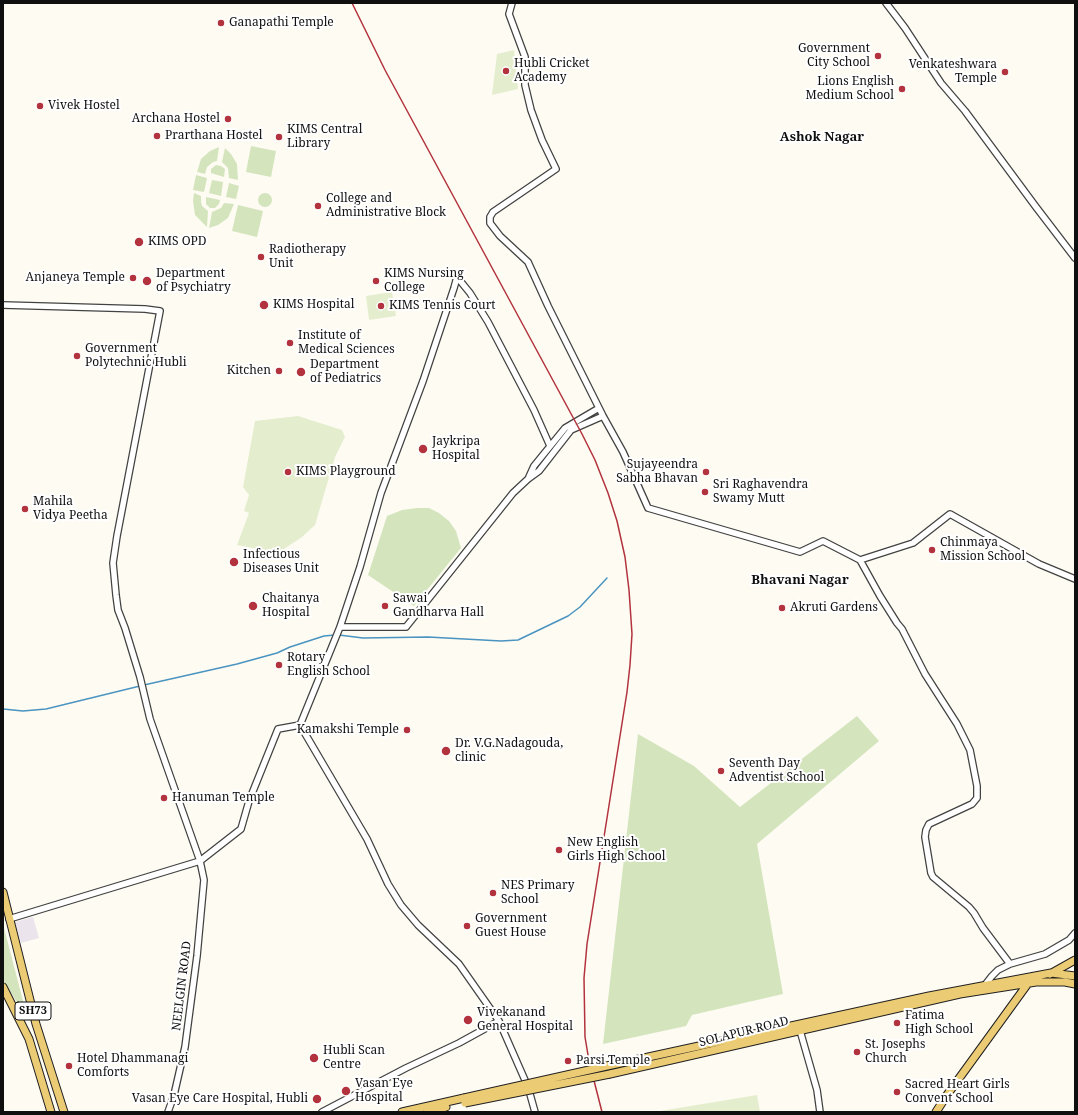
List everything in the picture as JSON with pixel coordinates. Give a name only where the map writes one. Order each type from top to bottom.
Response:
[{"type":"main road","name":"SH73","points":[[3,892],[6,920],[64,1112]]},
{"type":"main road","points":[[936,1112],[1032,981],[1075,960]]},
{"type":"main road","points":[[1051,973],[1075,976]]},
{"type":"main road","points":[[1032,981],[1065,982],[1075,984]]},
{"type":"main road","name":"SOLAPUR ROAD","points":[[464,1101],[610,1074],[928,996],[986,985],[1032,981]]},
{"type":"main road","name":"SOLAPUR ROAD","points":[[464,1101],[608,1066],[960,994],[1032,981]]},
{"type":"main road","name":"SH73","points":[[3,987],[29,1038],[51,1112]]},
{"type":"main road","points":[[402,1112],[464,1101]]},
{"type":"main road","points":[[427,1112],[464,1101]]},
{"type":"street","points":[[512,3],[509,14],[525,57],[525,85],[531,110],[542,140],[556,169],[493,212],[490,217],[490,223],[500,236],[528,262],[548,306],[603,416],[623,452],[648,508],[800,552],[823,541],[860,560],[880,596],[902,629],[925,674],[957,724],[970,750],[977,786],[977,798],[972,804],[929,824],[925,837],[931,873],[933,877],[962,900],[974,913],[983,928],[1010,964]]},
{"type":"street","points":[[886,3],[905,28],[941,83],[965,111],[1033,204],[1075,258]]},
{"type":"street","points":[[300,724],[339,629],[360,567],[381,493],[423,381],[457,277],[470,293],[488,322],[534,410],[550,446]]},
{"type":"street","name":"NEELGIN ROAD","points":[[3,305],[145,309],[160,311],[116,536],[113,563],[118,610],[140,677],[150,719],[200,861],[204,880],[197,956],[185,1046],[174,1095],[168,1112]]},
{"type":"street","points":[[528,479],[534,466],[569,425],[599,408]]},
{"type":"street","points":[[339,629],[406,627],[513,493],[539,471],[571,430],[603,416]]},
{"type":"street","points":[[860,560],[913,543],[950,514],[1039,564],[1075,579]]},
{"type":"street","points":[[6,920],[200,861],[241,829],[249,801],[278,729],[300,724]]},
{"type":"street","points":[[300,724],[367,838],[388,884],[401,905],[418,925],[459,964],[499,1021],[528,1087],[535,1112]]},
{"type":"street","points":[[986,985],[998,970],[1010,964],[1045,954],[1068,940],[1075,933]]},
{"type":"street","points":[[322,1112],[406,1068],[459,1043],[499,1021]]},
{"type":"street","points":[[799,1027],[816,1090],[820,1112]]},
{"type":"shaded area","points":[[33,917],[39,938],[21,943],[15,922]]},
{"type":"green space","name":"Hubli Cricket Academy","points":[[514,50],[518,89],[492,95],[497,54]]},
{"type":"green space","points":[[251,146],[276,151],[271,177],[246,172]]},
{"type":"green space","points":[[219,147],[217,161],[213,162],[207,167],[205,174],[197,172],[201,159],[210,151]]},
{"type":"green space","points":[[225,148],[237,164],[238,180],[229,178],[228,168],[222,162]]},
{"type":"green space","points":[[216,165],[225,169],[224,177],[211,173],[211,169]]},
{"type":"green space","points":[[196,175],[207,178],[204,192],[193,190]]},
{"type":"green space","points":[[212,180],[223,182],[221,196],[209,193]]},
{"type":"green space","points":[[229,183],[239,186],[236,199],[226,197]]},
{"type":"green space","points":[[194,193],[201,196],[202,206],[208,211],[207,227],[195,215],[193,201]]},
{"type":"green space","points":[[265,193],[270,195],[272,200],[270,205],[265,207],[260,205],[258,200],[260,195]]},
{"type":"green space","points":[[206,197],[220,200],[219,204],[215,208],[210,208],[206,204]]},
{"type":"green space","points":[[224,203],[234,204],[228,218],[218,225],[209,228],[212,212],[221,208]]},
{"type":"green space","points":[[238,205],[263,211],[257,237],[232,231]]},
{"type":"green space","name":"KIMS Tennis Court","points":[[392,292],[396,316],[369,320],[366,296]]},
{"type":"green space","name":"KIMS Playground","points":[[298,416],[342,430],[345,437],[335,457],[315,525],[302,537],[278,553],[237,545],[249,513],[244,511],[249,495],[243,487],[255,421]]},
{"type":"green space","points":[[429,508],[439,513],[449,521],[456,531],[461,548],[414,606],[368,575],[387,516],[402,510]]},
{"type":"green space","points":[[857,716],[879,741],[757,844],[783,994],[692,1015],[686,1026],[603,1044],[638,734],[694,766],[740,807]]},
{"type":"green space","points":[[3,924],[28,1020],[3,980]]},
{"type":"green space","points":[[757,1095],[760,1112],[654,1112]]},
{"type":"waterway","points":[[339,635],[363,638],[428,637],[501,641],[518,640],[568,616],[580,607],[607,578]]},
{"type":"waterway","points":[[144,685],[237,664],[277,653],[290,647],[324,636],[335,635]]},
{"type":"waterway","points":[[3,709],[23,711],[46,709],[140,686]]},
{"type":"railway","points":[[352,3],[385,70],[582,434],[595,460],[617,521],[625,557],[629,590],[632,634],[630,665],[587,944],[584,978],[585,1037],[589,1061],[602,1112]]},
{"type":"place","name":"Ganapathi Temple","points":[[221,23]]},
{"type":"place","name":"Government City School","points":[[878,56]]},
{"type":"place","name":"Hubli Cricket Academy","points":[[506,71]]},
{"type":"place","name":"Venkateshwara Temple","points":[[1005,72]]},
{"type":"place","name":"Lions English Medium School","points":[[902,89]]},
{"type":"place","name":"Vivek Hostel","points":[[40,106]]},
{"type":"place","name":"Archana Hostel","points":[[228,119]]},
{"type":"place","name":"Prarthana Hostel","points":[[157,136]]},
{"type":"place","name":"KIMS Central Library","points":[[279,137]]},
{"type":"place","name":"College and Administrative Block","points":[[318,206]]},
{"type":"place","name":"KIMS OPD","points":[[139,242]]},
{"type":"place","name":"Radiotherapy Unit","points":[[261,257]]},
{"type":"place","name":"Anjaneya Temple","points":[[133,278]]},
{"type":"place","name":"Department of Psychiatry","points":[[147,281]]},
{"type":"place","name":"KIMS Nursing College","points":[[376,281]]},
{"type":"place","name":"KIMS Hospital","points":[[264,305]]},
{"type":"place","name":"KIMS Tennis Court","points":[[381,306]]},
{"type":"place","name":"Institute of Medical Sciences","points":[[290,343]]},
{"type":"place","name":"Government Polytechnic Hubli","points":[[77,356]]},
{"type":"place","name":"Kitchen","points":[[279,371]]},
{"type":"place","name":"Department of Pediatrics","points":[[301,372]]},
{"type":"place","name":"Jaykripa Hospital","points":[[423,449]]},
{"type":"place","name":"KIMS Playground","points":[[288,472]]},
{"type":"place","name":"Sujayeendra Sabha Bhavan","points":[[706,472]]},
{"type":"place","name":"Sri Raghavendra Swamy Mutt","points":[[705,492]]},
{"type":"place","name":"Mahila Vidya Peetha","points":[[25,509]]},
{"type":"place","name":"Chinmaya Mission School","points":[[932,550]]},
{"type":"place","name":"Infectious Diseases Unit","points":[[234,562]]},
{"type":"place","name":"Chaitanya Hospital","points":[[253,606]]},
{"type":"place","name":"Sawai Gandharva Hall","points":[[385,606]]},
{"type":"place","name":"Akruti Gardens","points":[[782,608]]},
{"type":"place","name":"Rotary English School","points":[[279,665]]},
{"type":"place","name":"Kamakshi Temple","points":[[407,730]]},
{"type":"place","name":"Dr. V.G.Nadagouda, clinic","points":[[446,751]]},
{"type":"place","name":"Seventh Day Adventist School","points":[[721,771]]},
{"type":"place","name":"Hanuman Temple","points":[[164,798]]},
{"type":"place","name":"New English Girls High School","points":[[559,850]]},
{"type":"place","name":"NES Primary School","points":[[493,893]]},
{"type":"place","name":"Government Guest House","points":[[467,926]]},
{"type":"place","name":"Vivekanand General Hospital","points":[[468,1020]]},
{"type":"place","name":"Fatima High School","points":[[897,1023]]},
{"type":"place","name":"St. Josephs Church","points":[[857,1052]]},
{"type":"place","name":"Hubli Scan Centre","points":[[314,1058]]},
{"type":"place","name":"Parsi Temple","points":[[568,1061]]},
{"type":"place","name":"Hotel Dhammanagi Comforts","points":[[69,1066]]},
{"type":"place","name":"Vasan Eye Hospital","points":[[346,1091]]},
{"type":"place","name":"Sacred Heart Girls Convent School","points":[[897,1092]]},
{"type":"place","name":"Vasan Eye Care Hospital, Hubli","points":[[317,1099]]},
{"type":"district","name":"Ashok Nagar","points":[[822,137]]},
{"type":"district","name":"Bhavani Nagar","points":[[800,580]]}]
